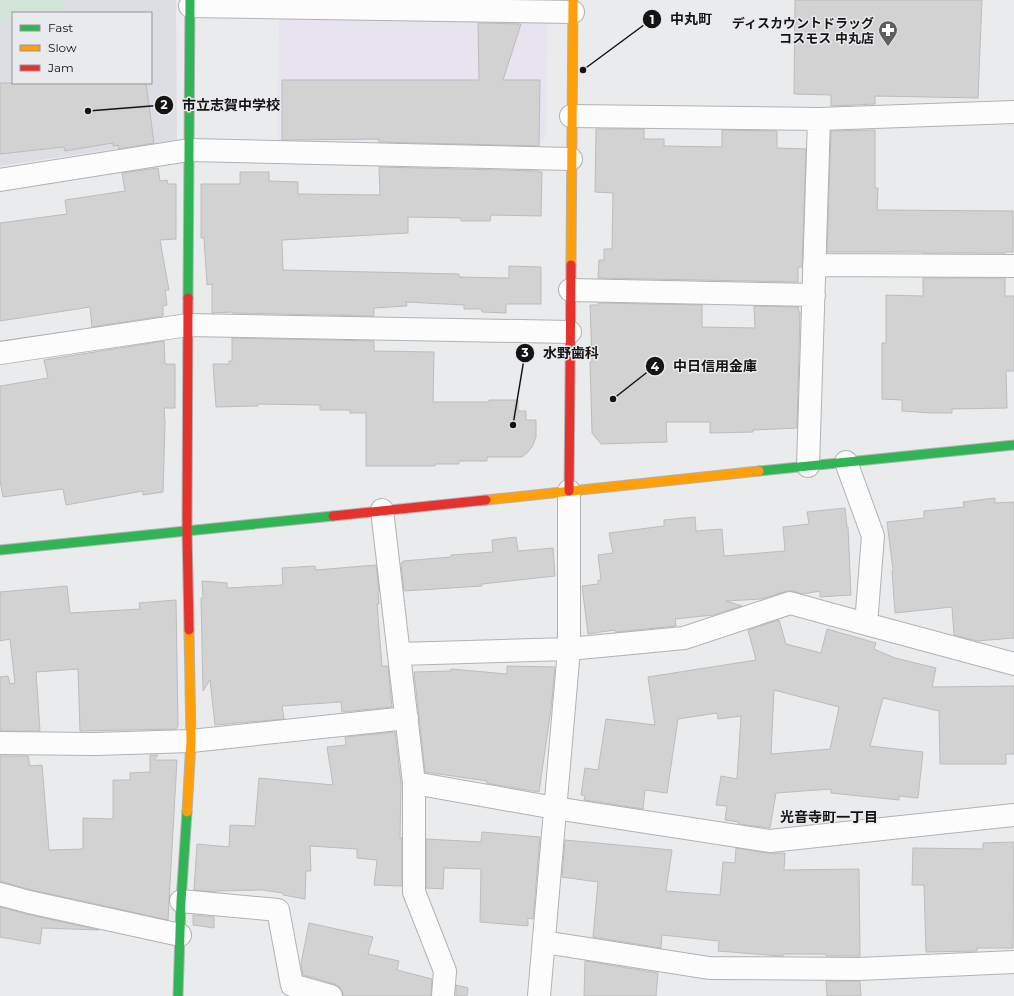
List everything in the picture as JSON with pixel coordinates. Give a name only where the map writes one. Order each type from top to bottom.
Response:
[{"type":"street","points":[[178,996],[181,901],[191,741],[187,530],[190,3],[573,6],[570,290],[569,649],[539,996]]},
{"type":"street","points":[[572,116],[819,119],[1014,112]]},
{"type":"street","points":[[808,466],[819,119]]},
{"type":"street","points":[[0,180],[189,150],[571,159]]},
{"type":"street","points":[[814,265],[1014,266]]},
{"type":"street","points":[[570,290],[814,295]]},
{"type":"street","points":[[0,353],[188,326],[570,332]]},
{"type":"street","points":[[0,550],[1014,445]]},
{"type":"street","points":[[846,462],[873,536],[866,624]]},
{"type":"street","points":[[382,510],[414,783],[414,892],[445,971],[443,996]]},
{"type":"street","points":[[399,654],[569,649],[684,638],[790,603],[1014,664]]},
{"type":"street","points":[[0,743],[95,744],[191,741],[407,718]]},
{"type":"street","points":[[414,783],[555,808],[770,841],[1014,814]]},
{"type":"street","points":[[0,894],[29,902],[180,935]]},
{"type":"street","points":[[181,901],[278,910],[292,985],[331,996]]},
{"type":"street","points":[[544,942],[709,968],[859,969],[1014,962]]},
{"type":"shaded area","points":[[0,0],[176,0],[177,140],[0,166]]},
{"type":"shaded area","points":[[279,16],[547,19],[546,136],[538,143],[278,140]]},
{"type":"green space","points":[[0,0],[63,0],[65,12],[12,12],[12,20],[0,22]]},
{"type":"building","name":"ディスカウントドラッグ コスモス 中丸店","points":[[795,0],[982,0],[978,98],[875,96],[875,104],[831,106],[831,95],[794,94]]},
{"type":"building","points":[[478,23],[521,24],[503,80],[540,80],[539,146],[379,142],[379,139],[282,140],[282,80],[479,80]]},
{"type":"building","points":[[0,83],[146,84],[154,143],[119,149],[118,145],[113,146],[113,143],[65,151],[64,147],[0,154]]},
{"type":"building","points":[[596,129],[644,129],[644,139],[664,139],[664,146],[722,147],[722,130],[777,131],[777,148],[806,149],[802,267],[798,267],[798,282],[598,278],[599,260],[604,260],[604,249],[612,249],[613,193],[595,192]]},
{"type":"building","points":[[875,130],[875,188],[878,188],[877,210],[1013,211],[1013,252],[827,252],[831,131]]},
{"type":"building","points":[[379,167],[539,171],[542,172],[541,216],[491,215],[490,221],[461,221],[461,218],[408,217],[408,233],[282,240],[283,270],[459,274],[459,277],[509,278],[509,266],[541,267],[541,304],[506,304],[506,313],[482,312],[481,309],[464,309],[464,305],[406,302],[407,306],[374,308],[374,316],[232,312],[212,313],[212,284],[207,285],[204,238],[201,238],[201,184],[240,184],[240,172],[269,172],[269,181],[298,182],[298,194],[380,195]]},
{"type":"building","points":[[158,168],[160,181],[167,180],[168,184],[176,184],[176,239],[160,240],[169,290],[165,290],[167,305],[163,306],[163,316],[92,327],[90,307],[0,321],[0,223],[67,214],[65,200],[125,191],[122,173]]},
{"type":"building","points":[[923,278],[1005,278],[1005,296],[1014,296],[1014,371],[1006,371],[1007,408],[952,409],[952,413],[902,411],[902,400],[882,399],[882,343],[886,343],[886,295],[923,296]]},
{"type":"building","points":[[598,303],[702,305],[702,327],[755,328],[754,306],[798,307],[800,312],[797,428],[753,430],[753,432],[710,433],[710,422],[666,422],[667,442],[601,444],[592,433],[590,362],[592,362],[590,305],[598,305]]},
{"type":"building","points":[[232,338],[374,341],[374,351],[434,352],[433,402],[489,402],[489,400],[518,400],[518,411],[526,411],[526,420],[536,420],[536,437],[533,445],[522,457],[487,457],[487,461],[459,461],[459,464],[435,464],[435,466],[366,466],[366,413],[350,413],[350,410],[320,410],[320,405],[258,404],[258,406],[216,407],[213,364],[229,364],[229,361],[232,361]]},
{"type":"building","points":[[164,341],[165,364],[175,364],[175,408],[164,408],[163,492],[143,495],[143,491],[66,505],[63,489],[3,497],[0,480],[0,386],[48,378],[44,360]]},
{"type":"building","points":[[995,498],[995,503],[1014,502],[1014,638],[977,641],[954,635],[952,607],[895,613],[893,570],[887,522],[924,518],[924,511],[964,507],[963,502]]},
{"type":"building","points":[[845,508],[848,527],[851,595],[820,597],[820,591],[803,594],[787,591],[761,599],[726,601],[742,606],[713,615],[675,619],[676,626],[616,632],[615,630],[588,634],[582,586],[598,584],[598,580],[601,580],[598,555],[613,553],[609,533],[664,526],[664,520],[695,517],[696,531],[722,529],[724,556],[785,551],[783,527],[809,524],[807,512]]},
{"type":"building","points":[[516,537],[518,551],[553,548],[555,576],[482,584],[482,586],[404,591],[401,563],[403,563],[403,561],[493,552],[492,540]]},
{"type":"building","points":[[376,565],[379,592],[379,604],[377,604],[382,666],[388,666],[392,707],[342,712],[341,702],[282,706],[284,719],[215,725],[210,680],[203,691],[202,581],[227,583],[227,588],[283,585],[282,568],[315,566],[316,570]]},
{"type":"building","points":[[67,586],[70,613],[140,609],[139,603],[176,600],[178,726],[176,729],[80,731],[78,669],[36,672],[40,731],[0,731],[0,677],[8,676],[10,684],[15,683],[10,639],[0,641],[0,592]]},
{"type":"building","points":[[779,620],[786,644],[821,653],[827,629],[876,643],[874,649],[895,658],[936,668],[932,687],[1014,686],[1014,754],[1006,754],[1006,764],[940,764],[939,711],[883,698],[870,746],[923,752],[918,798],[899,796],[899,800],[831,793],[831,789],[776,793],[770,828],[738,824],[739,822],[725,820],[727,806],[716,805],[721,776],[737,779],[741,716],[718,719],[717,713],[678,719],[667,793],[645,790],[643,809],[584,800],[585,796],[581,795],[585,768],[598,770],[606,719],[655,725],[648,677],[756,660],[748,630]],"holes":[[[774,690],[839,707],[830,749],[771,754]]]},
{"type":"building","points":[[507,666],[555,667],[551,709],[539,792],[486,783],[487,781],[425,772],[414,672],[451,671],[451,669],[507,674]]},
{"type":"building","points":[[395,732],[401,783],[400,838],[402,838],[402,886],[374,885],[377,860],[357,858],[357,849],[310,846],[311,871],[306,871],[305,899],[283,895],[283,893],[261,890],[216,892],[194,890],[197,844],[229,847],[230,825],[255,826],[259,778],[333,785],[327,747],[346,745],[345,737]]},
{"type":"building","points":[[150,755],[158,755],[154,760],[177,760],[168,920],[0,882],[0,756],[28,756],[30,766],[42,765],[49,850],[83,849],[83,818],[113,819],[113,780],[130,780],[130,773],[150,772]]},
{"type":"building","points":[[482,832],[540,837],[533,919],[528,918],[528,926],[480,922],[481,869],[444,868],[443,889],[426,888],[426,839],[481,842]]},
{"type":"building","points":[[565,840],[672,850],[666,891],[720,895],[723,862],[735,863],[736,848],[768,853],[785,853],[784,870],[859,869],[860,956],[783,954],[783,956],[781,956],[718,951],[719,941],[662,935],[661,948],[593,937],[598,882],[562,877]]},
{"type":"building","points":[[1014,842],[1013,948],[977,948],[977,951],[926,952],[924,885],[912,885],[913,848],[983,849],[983,843]]},
{"type":"building","points":[[0,907],[99,930],[42,928],[40,944],[0,937]]},
{"type":"building","points":[[193,915],[214,917],[214,928],[193,925]]},
{"type":"building","points":[[309,923],[373,937],[368,954],[399,961],[397,970],[432,979],[431,996],[343,996],[340,988],[335,984],[303,975],[301,964]]},
{"type":"building","points":[[585,961],[658,973],[656,996],[584,996]]},
{"type":"building","points":[[826,981],[860,981],[861,996],[827,996]]},
{"type":"building","points":[[456,985],[468,988],[467,996],[456,996]]},
{"type":"traffic: fast","points":[[188,298],[190,0]]},
{"type":"traffic: fast","points":[[759,471],[1014,445]]},
{"type":"traffic: fast","points":[[0,550],[333,516]]},
{"type":"traffic: fast","points":[[178,996],[181,901],[187,812]]},
{"type":"traffic: slow","points":[[571,265],[573,0]]},
{"type":"traffic: slow","points":[[486,500],[759,471]]},
{"type":"traffic: slow","points":[[187,812],[191,741],[189,630]]},
{"type":"traffic: jam","points":[[569,491],[571,265]]},
{"type":"traffic: jam","points":[[188,298],[187,530],[189,630]]},
{"type":"traffic: jam","points":[[333,516],[486,500]]},
{"type":"place","name":"ディスカウントドラッグ コスモス 中丸店","points":[[888,47]]},
{"type":"place","name":"中丸町","points":[[583,70]]},
{"type":"place","name":"市立志賀中学校","points":[[88,111]]},
{"type":"place","name":"中日信用金庫","points":[[613,399]]},
{"type":"place","name":"水野歯科","points":[[513,425]]},
{"type":"district","name":"光音寺町一丁目","points":[[829,817]]}]
